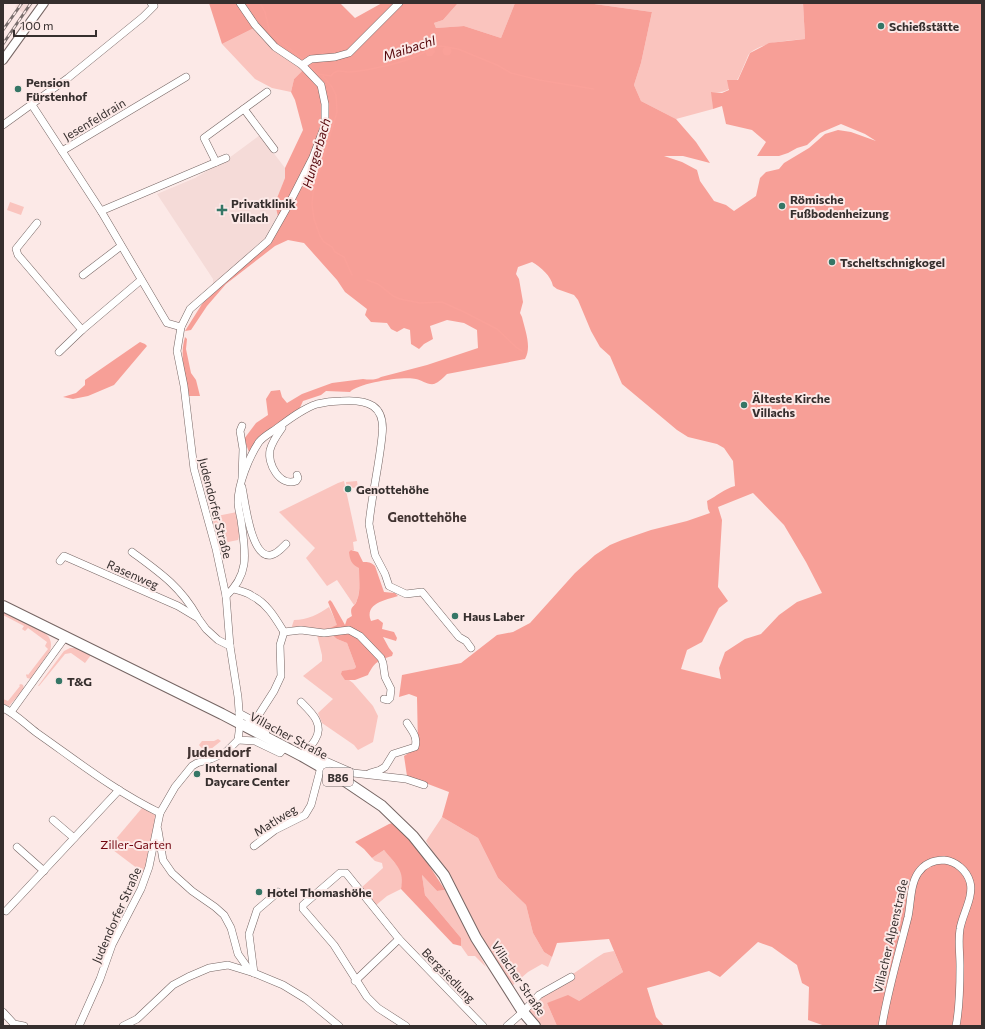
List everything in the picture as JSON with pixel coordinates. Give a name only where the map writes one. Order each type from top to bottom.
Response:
[{"type":"main road","name":"Villacher Straße","points":[[3,606],[239,718],[285,747],[303,754],[321,767],[362,791],[382,806],[424,848],[444,875],[476,938],[523,1012],[535,1026]]},
{"type":"street","points":[[3,60],[44,3]]},
{"type":"street","points":[[3,125],[68,78],[144,17],[154,6],[151,3]]},
{"type":"street","name":"Judendorfer Straße","points":[[79,1026],[100,979],[112,944],[141,889],[149,867],[160,813],[174,787],[192,766],[226,752],[238,740],[239,718],[237,688],[230,646],[226,596],[216,549],[194,468],[184,386],[177,352],[181,327],[190,309],[268,241],[313,157],[325,125],[325,104],[321,85],[305,63],[275,47],[255,25],[240,3]]},
{"type":"street","points":[[305,63],[311,59],[335,57],[349,53],[399,3]]},
{"type":"street","name":"Jesenfeldrain","points":[[32,105],[62,151],[186,77]]},
{"type":"street","points":[[216,162],[204,138],[267,92]]},
{"type":"street","points":[[244,109],[274,149]]},
{"type":"street","points":[[62,151],[101,211],[168,323],[181,327]]},
{"type":"street","points":[[101,211],[226,158]]},
{"type":"street","points":[[37,223],[16,249],[18,255],[82,330]]},
{"type":"street","points":[[83,275],[122,246]]},
{"type":"street","points":[[59,352],[82,330],[141,280]]},
{"type":"street","points":[[286,544],[276,553],[270,555],[260,552],[257,547],[248,521],[241,483],[252,453],[260,441],[287,421],[310,407],[328,402],[349,400],[364,401],[371,404],[377,409],[381,416],[383,433],[369,524],[375,555],[385,574],[389,586],[406,594],[422,592],[459,637],[466,641],[472,648]]},
{"type":"street","points":[[287,421],[272,443],[270,461],[275,472],[285,481],[292,483],[298,478],[297,475]]},
{"type":"street","points":[[226,596],[234,589],[242,576],[244,565],[243,538],[238,502],[241,483],[243,449],[240,431],[242,426]]},
{"type":"street","name":"Rasenweg","points":[[132,552],[174,584],[190,604],[206,629],[218,640],[230,646]]},
{"type":"street","name":"Rasenweg","points":[[60,561],[64,556],[178,606],[198,618]]},
{"type":"street","points":[[234,589],[253,596],[261,602],[271,613],[284,632]]},
{"type":"street","points":[[284,632],[301,630],[324,633],[349,630],[356,632],[381,658],[391,689],[388,700],[384,699]]},
{"type":"street","points":[[239,718],[252,720],[256,719],[274,691],[281,676],[280,645],[284,632]]},
{"type":"street","points":[[11,712],[66,636]]},
{"type":"street","points":[[301,702],[314,715],[318,730],[316,739],[303,754],[353,773],[406,779],[424,785]]},
{"type":"street","points":[[3,708],[11,712],[31,729],[119,790],[143,805],[160,813]]},
{"type":"street","points":[[250,719],[250,722],[266,731]]},
{"type":"street","points":[[366,774],[385,767],[393,754],[415,747],[417,742],[407,723]]},
{"type":"street","points":[[238,740],[255,740],[280,753],[285,747]]},
{"type":"street","name":"Matlweg","points":[[254,846],[275,830],[305,815],[311,805],[321,767]]},
{"type":"street","points":[[6,911],[119,790]]},
{"type":"street","points":[[53,820],[74,838]]},
{"type":"street","points":[[158,828],[163,860],[172,873],[192,891],[224,915],[231,928],[238,954],[252,972]]},
{"type":"street","points":[[17,847],[44,871]]},
{"type":"street","name":"Villacher Alpenstraße","points":[[882,1026],[892,976],[908,915],[914,880],[923,866],[936,860],[947,860],[959,866],[967,875],[971,889],[958,940],[960,982],[956,1026]]},
{"type":"street","name":"Bergsiedlung","points":[[406,1026],[378,1008],[367,997],[355,981],[334,945],[303,909],[303,905],[340,873],[346,873],[399,939],[483,1026]]},
{"type":"street","points":[[252,972],[249,934],[257,910],[278,892]]},
{"type":"street","points":[[355,981],[399,939]]},
{"type":"street","points":[[123,1026],[138,1019],[173,985],[209,968],[228,965],[252,972],[283,985],[306,999],[340,1026]]},
{"type":"street","points":[[507,1026],[539,995],[571,977]]},
{"type":"street","points":[[3,1012],[14,1024],[24,1026]]},
{"type":"shaded area","points":[[18,3],[34,3],[26,15],[15,7]]},
{"type":"shaded area","points":[[209,3],[340,3],[355,18],[382,3],[458,3],[443,20],[434,23],[436,28],[464,26],[501,38],[515,3],[587,3],[652,12],[641,63],[634,85],[641,101],[676,119],[696,142],[710,163],[683,156],[664,156],[682,162],[697,170],[700,181],[714,201],[726,205],[734,211],[756,196],[760,178],[766,172],[779,169],[784,163],[809,148],[825,134],[838,130],[851,132],[876,141],[865,134],[841,124],[820,133],[807,145],[788,153],[779,156],[757,156],[766,142],[752,130],[726,124],[722,106],[713,109],[711,92],[722,93],[729,90],[727,80],[738,80],[750,53],[769,43],[805,39],[803,3],[982,3],[982,1026],[825,1026],[808,1020],[809,987],[802,983],[797,965],[772,947],[758,942],[720,977],[709,971],[647,988],[656,1017],[664,1026],[557,1026],[547,1003],[568,995],[579,1001],[623,972],[609,939],[557,943],[552,957],[544,952],[533,933],[526,905],[498,878],[478,838],[442,817],[449,792],[407,776],[404,756],[418,747],[417,697],[409,694],[399,697],[402,675],[461,663],[497,635],[513,632],[530,623],[575,573],[595,555],[610,545],[651,530],[687,521],[710,513],[707,501],[735,486],[733,461],[724,448],[717,444],[688,437],[677,430],[622,384],[610,356],[600,347],[591,331],[578,300],[574,295],[553,286],[545,272],[532,262],[518,267],[516,274],[519,279],[523,302],[520,313],[525,327],[528,344],[525,359],[447,374],[434,384],[429,384],[416,379],[401,378],[371,383],[350,392],[326,391],[321,395],[303,401],[298,412],[261,437],[249,452],[244,439],[256,423],[268,415],[266,399],[271,391],[280,390],[282,397],[287,403],[302,394],[332,383],[363,379],[370,380],[427,365],[478,348],[477,330],[464,323],[447,320],[430,326],[433,339],[419,349],[411,344],[410,330],[404,328],[397,332],[391,329],[387,323],[371,322],[365,315],[367,309],[345,292],[337,280],[304,243],[288,240],[275,246],[226,284],[207,306],[191,330],[185,331],[202,304],[215,289],[270,238],[278,217],[275,203],[285,178],[285,168],[303,130],[295,100],[291,92],[294,79],[303,70],[275,45],[258,26],[222,44]],"holes":[[[753,493],[784,525],[822,593],[797,602],[779,615],[761,634],[745,639],[725,652],[719,668],[721,679],[681,669],[687,650],[702,642],[719,608],[728,601],[718,587],[722,520],[718,507]]]},
{"type":"shaded area","points":[[434,47],[435,52],[432,56],[427,56],[425,52]]},
{"type":"shaded area","points":[[445,47],[449,47],[451,51],[449,55],[445,55],[443,53],[443,49]]},
{"type":"shaded area","name":"Privatklinik Villach","points":[[260,135],[285,168],[285,178],[275,203],[278,217],[270,238],[215,289],[213,279],[157,194],[195,178],[229,158]]},
{"type":"shaded area","points":[[185,337],[187,339],[186,349],[191,373],[196,380],[200,396],[189,396],[183,360],[183,345]]},
{"type":"shaded area","points":[[140,342],[147,346],[114,385],[88,396],[73,399],[63,397],[76,393],[85,385],[85,380]]},
{"type":"shaded area","points":[[351,550],[358,552],[363,562],[369,562],[375,566],[384,592],[395,593],[398,596],[377,603],[373,606],[370,615],[371,621],[378,619],[383,623],[382,629],[394,632],[397,638],[396,641],[383,637],[393,653],[392,656],[377,662],[368,675],[355,680],[345,680],[341,674],[342,671],[354,669],[356,667],[347,643],[337,639],[331,634],[330,628],[337,625],[328,602],[330,600],[332,602],[345,625],[347,619],[352,616],[351,610],[356,603],[359,588],[359,568],[350,560],[349,552]]},
{"type":"shaded area","points":[[396,822],[421,853],[445,890],[437,891],[422,875],[425,895],[461,938],[461,946],[453,944],[401,889],[401,872],[384,850],[372,858],[355,842],[389,824]]},
{"type":"green space","points":[[458,3],[515,3],[501,38],[464,26],[436,28],[434,23],[443,20]]},
{"type":"green space","points":[[587,3],[803,3],[805,39],[784,41],[757,48],[748,55],[740,75],[734,85],[725,91],[712,92],[713,109],[676,119],[641,101],[634,85],[641,63],[652,12]]},
{"type":"green space","points":[[254,28],[303,70],[294,79],[291,92],[272,88],[255,79],[222,44]]},
{"type":"green space","points":[[10,202],[24,207],[21,215],[7,210]]},
{"type":"green space","points":[[344,481],[357,541],[353,542],[354,550],[351,550],[357,561],[360,572],[359,593],[354,605],[337,580],[327,586],[306,558],[315,548],[279,512]]},
{"type":"green space","points":[[357,481],[358,487],[347,489],[346,482]]},
{"type":"green space","points":[[237,512],[240,533],[238,540],[218,544],[212,517]]},
{"type":"green space","points":[[329,607],[338,626],[330,631],[291,629],[294,620],[313,616]]},
{"type":"green space","points":[[3,612],[40,630],[50,639],[50,651],[31,679],[27,678],[26,675],[28,675],[48,649],[45,646],[47,642],[28,628],[25,631],[22,629],[24,626],[3,615]]},
{"type":"green space","points":[[331,634],[337,639],[347,643],[356,667],[345,671],[345,679],[353,683],[373,706],[378,716],[373,742],[358,750],[354,745],[322,723],[318,713],[333,699],[303,676],[322,661],[317,635]]},
{"type":"green space","points":[[70,648],[76,648],[91,655],[85,663],[71,653],[65,654],[38,686],[64,651]]},
{"type":"green space","points":[[21,684],[23,685],[24,689],[9,706],[3,704],[3,699],[8,701]]},
{"type":"green space","points":[[218,739],[221,741],[206,753],[199,745],[202,741],[214,741]]},
{"type":"green space","name":"Ziller-Garten","points":[[142,808],[154,814],[159,819],[146,875],[109,847]]},
{"type":"green space","points":[[442,817],[478,838],[498,878],[526,905],[533,933],[544,952],[552,957],[548,967],[542,964],[528,972],[512,986],[479,935],[445,872],[426,841]]},
{"type":"green space","points":[[384,850],[401,870],[403,880],[401,889],[387,896],[375,906],[361,888],[383,868],[382,863],[375,861],[372,858]]},
{"type":"green space","points":[[422,875],[437,891],[445,890],[486,967],[475,956],[468,956],[461,946],[461,938],[425,895]]},
{"type":"green space","points":[[614,951],[623,972],[579,1001],[547,1003],[557,1026],[540,1026],[530,1015],[530,1009],[541,996],[604,953]]},
{"type":"waterway","name":"Maibachl","points":[[260,3],[265,12],[270,33],[305,61]]},
{"type":"waterway","name":"Maibachl","points":[[428,49],[441,46],[458,49],[497,65],[511,73],[539,80],[594,89]]},
{"type":"waterway","name":"Maibachl","points":[[307,63],[318,74],[331,76],[337,71],[359,71],[389,65],[418,56],[425,52]]},
{"type":"waterway","name":"Hungerbach","points":[[323,76],[332,87],[336,95],[337,112],[313,193],[312,204],[314,219],[320,236],[324,242],[332,247],[335,252],[344,257],[352,275]]},
{"type":"waterway","points":[[367,280],[378,284],[393,296],[400,299],[420,303],[442,302],[464,312],[497,329],[522,351]]},
{"type":"railway","points":[[3,30],[22,3]]},
{"type":"railway","points":[[3,44],[31,3]]},
{"type":"place","name":"Schießstätte","points":[[881,26]]},
{"type":"place","name":"Pension Fürstenhof","points":[[18,89]]},
{"type":"place","name":"Römische Fußbodenheizung","points":[[782,206]]},
{"type":"place","name":"Privatklinik Villach","points":[[222,210]]},
{"type":"place","name":"Tscheltschnigkogel","points":[[832,262]]},
{"type":"place","name":"Älteste Kirche Villachs","points":[[744,405]]},
{"type":"place","name":"Genottehöhe","points":[[348,489]]},
{"type":"place","name":"Haus Laber","points":[[455,616]]},
{"type":"place","name":"T&G","points":[[59,681]]},
{"type":"place","name":"International Daycare Center","points":[[197,774]]},
{"type":"place","name":"Hotel Thomashöhe","points":[[259,892]]},
{"type":"district","name":"Genottehöhe","points":[[427,517]]},
{"type":"district","name":"Judendorf","points":[[219,751]]}]
